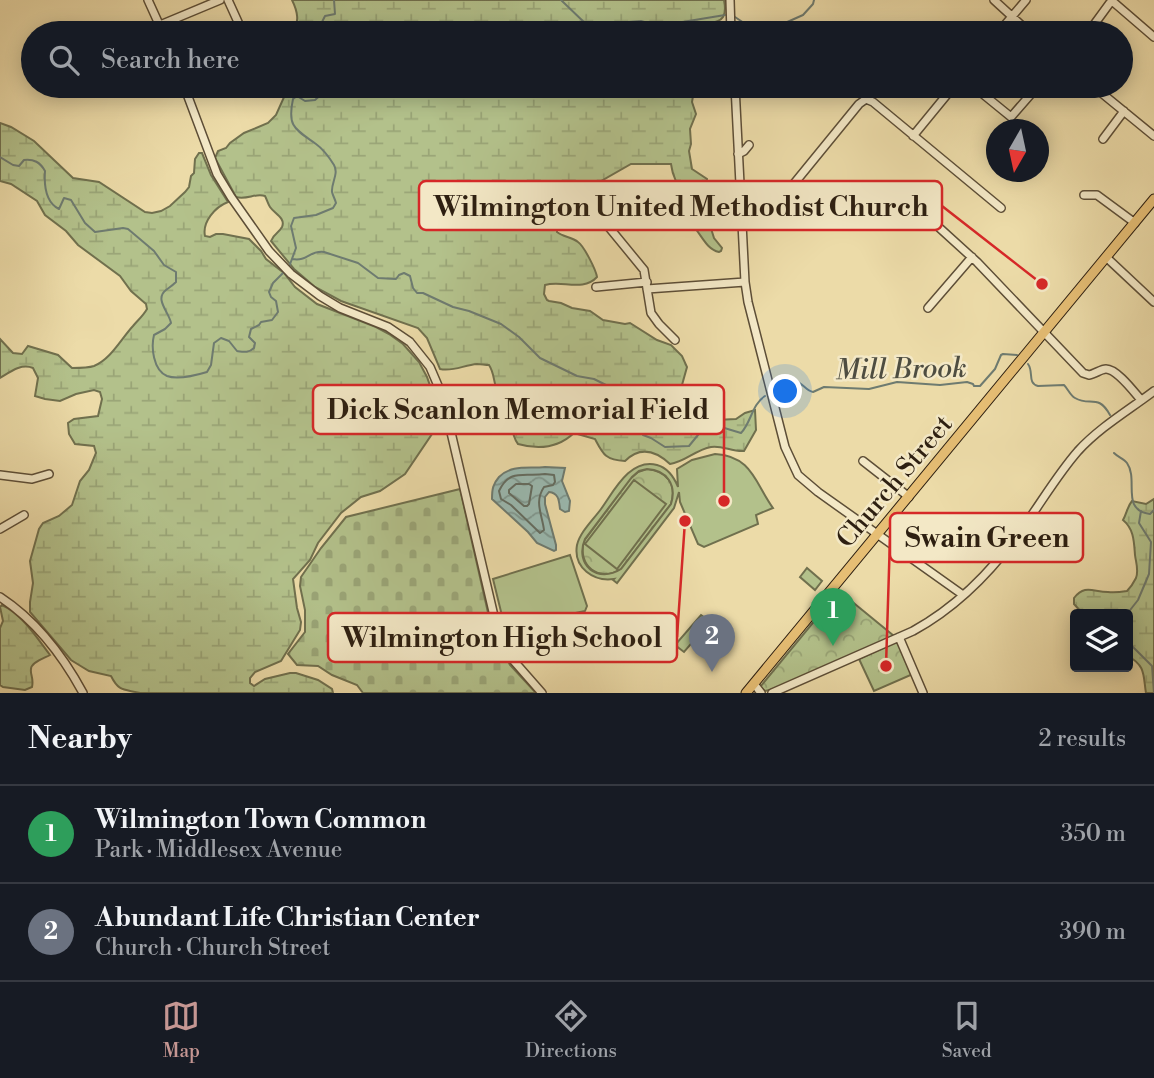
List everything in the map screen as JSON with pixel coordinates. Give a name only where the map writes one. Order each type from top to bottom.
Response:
[{"type":"main road","name":"Church Street","points":[[746,693],[1154,199]]},
{"type":"street","points":[[148,0],[157,21]]},
{"type":"street","points":[[177,21],[220,0]]},
{"type":"street","points":[[228,0],[238,21]]},
{"type":"street","points":[[730,0],[731,21]]},
{"type":"street","points":[[994,0],[1016,21]]},
{"type":"street","points":[[1008,21],[1026,0]]},
{"type":"street","points":[[1097,21],[1112,0],[1154,37]]},
{"type":"street","points":[[188,98],[217,174],[269,251],[291,274],[328,301],[403,336],[430,367],[446,411],[494,616],[504,645],[513,660],[542,693]]},
{"type":"street","points":[[736,98],[745,282],[772,399],[793,467],[810,486],[963,595]]},
{"type":"street","points":[[913,136],[944,98]]},
{"type":"street","points":[[987,98],[1011,117],[1028,98]]},
{"type":"street","points":[[1108,98],[1154,136]]},
{"type":"street","points":[[740,189],[752,193],[770,205],[778,203],[859,104],[866,99],[1001,208]]},
{"type":"street","points":[[1103,139],[1124,111]]},
{"type":"street","points":[[738,154],[750,145]]},
{"type":"street","points":[[990,200],[996,191]]},
{"type":"street","points":[[667,193],[657,192],[636,198],[608,213],[603,219],[643,269],[651,313],[674,340]]},
{"type":"street","points":[[1084,195],[1097,195],[1135,223]]},
{"type":"street","points":[[933,222],[972,257],[1083,373],[1089,375],[1104,369],[1111,370],[1141,400]]},
{"type":"street","points":[[928,308],[972,257]]},
{"type":"street","points":[[1107,257],[1154,302]]},
{"type":"street","points":[[596,288],[745,282]]},
{"type":"street","points":[[777,692],[899,637],[932,619],[963,595],[1000,559],[1083,446],[1154,391]]},
{"type":"street","points":[[863,461],[909,496]]},
{"type":"street","points":[[0,475],[32,479],[49,474]]},
{"type":"street","points":[[0,529],[24,515]]},
{"type":"street","points":[[0,597],[21,612],[47,640],[83,693]]},
{"type":"street","points":[[899,637],[923,693]]},
{"type":"street","points":[[754,684],[761,693]]},
{"type":"green space","points":[[292,0],[724,0],[725,8],[723,17],[716,21],[297,21]]},
{"type":"green space","points":[[284,98],[693,98],[696,114],[690,129],[692,169],[707,179],[703,203],[721,251],[710,247],[694,227],[674,211],[680,191],[671,164],[631,164],[601,181],[567,192],[557,218],[557,232],[580,244],[597,277],[579,285],[545,285],[544,294],[549,301],[590,311],[603,320],[630,323],[657,340],[671,345],[682,356],[687,367],[682,385],[685,391],[715,420],[736,419],[755,410],[756,430],[744,451],[711,447],[670,464],[648,452],[636,453],[625,461],[609,458],[595,439],[574,433],[555,445],[533,447],[518,444],[509,412],[496,389],[489,365],[440,369],[427,338],[418,328],[341,301],[315,287],[294,269],[271,241],[283,224],[265,196],[236,197],[215,158],[218,151],[244,133],[268,123],[276,115]]},
{"type":"green space","points":[[0,123],[34,141],[73,178],[99,182],[145,212],[161,211],[185,192],[194,173],[195,159],[202,153],[211,175],[228,202],[218,207],[210,216],[205,225],[205,236],[223,234],[249,239],[295,287],[317,304],[389,334],[403,344],[419,362],[439,412],[434,431],[405,474],[380,491],[361,497],[341,513],[318,543],[310,560],[293,579],[300,630],[281,661],[255,672],[250,678],[250,683],[254,686],[265,679],[296,673],[318,680],[332,689],[333,693],[140,693],[126,690],[119,687],[111,676],[89,671],[71,660],[30,612],[33,583],[30,561],[39,529],[43,523],[59,516],[72,505],[80,481],[89,470],[96,453],[94,446],[75,444],[69,434],[68,423],[74,419],[98,416],[102,399],[100,392],[94,390],[60,401],[35,396],[38,378],[33,368],[29,367],[16,369],[0,378],[0,339],[13,353],[22,354],[28,346],[58,355],[72,368],[92,367],[111,354],[147,309],[146,304],[131,291],[120,276],[78,245],[66,231],[45,215],[37,201],[11,184],[0,181]]},
{"type":"green space","points":[[715,454],[737,460],[751,472],[773,508],[756,515],[758,524],[704,547],[698,544],[680,502],[679,492],[674,508],[617,583],[614,579],[599,578],[586,572],[578,560],[577,545],[617,485],[631,471],[647,464],[664,468],[678,487],[677,469],[692,460]],"holes":[[[654,470],[669,480],[673,491],[671,504],[621,569],[604,574],[590,569],[583,557],[585,539],[632,477],[639,471]]]},
{"type":"green space","points":[[647,469],[660,472],[669,480],[673,490],[671,504],[621,569],[605,574],[592,570],[584,558],[584,541],[630,479]]},
{"type":"green space","points":[[634,480],[666,504],[617,569],[585,544]]},
{"type":"green space","points":[[460,489],[496,639],[510,665],[536,693],[363,693],[357,685],[318,666],[297,665],[288,654],[305,632],[301,577],[346,517]]},
{"type":"green space","points":[[1154,499],[1154,693],[1146,693],[1141,667],[1133,659],[1133,609],[1078,609],[1074,604],[1074,598],[1086,590],[1127,591],[1136,578],[1137,569],[1133,536],[1123,520],[1132,501],[1146,504]]},
{"type":"green space","points":[[570,555],[587,606],[585,611],[532,622],[514,621],[504,624],[493,579]]},
{"type":"green space","points":[[807,568],[822,581],[815,590],[800,577]]},
{"type":"green space","points":[[839,591],[894,636],[765,691],[760,687]]},
{"type":"green space","points":[[2,605],[23,620],[50,655],[32,667],[32,687],[25,690],[0,685]]},
{"type":"green space","points":[[701,615],[710,622],[684,652],[675,645]]},
{"type":"green space","points":[[898,641],[913,674],[874,691],[859,659]]},
{"type":"water","points":[[565,468],[562,481],[570,501],[569,511],[565,512],[560,509],[555,494],[549,492],[545,497],[556,545],[554,551],[537,543],[492,499],[494,484],[504,473],[515,469]]},
{"type":"waterway","points":[[322,21],[325,16],[335,14],[334,0]]},
{"type":"waterway","name":"Mill Brook","points":[[561,0],[583,21]]},
{"type":"waterway","name":"Mill Brook","points":[[790,21],[803,15],[814,0]]},
{"type":"waterway","name":"Mill Brook","points":[[688,21],[725,15]]},
{"type":"waterway","name":"Mill Brook","points":[[735,17],[741,21]]},
{"type":"waterway","points":[[289,267],[296,248],[291,226],[294,218],[316,215],[333,208],[336,203],[332,192],[336,172],[334,165],[321,148],[294,126],[291,108],[294,98]]},
{"type":"waterway","points":[[300,98],[305,101],[317,98]]},
{"type":"waterway","points":[[0,157],[19,166],[24,160],[39,163],[45,171],[46,193],[54,206],[59,209],[64,198],[71,200],[85,223],[95,232],[128,229],[154,251],[164,265],[176,272],[176,282],[161,297],[171,323],[154,335],[153,340],[156,364],[167,376],[193,376],[207,372],[211,365],[214,343],[221,338],[229,341],[237,351],[244,352],[254,348],[255,343],[249,337],[251,329],[261,322],[272,320],[278,312],[276,301],[269,292],[273,283],[285,271]]},
{"type":"waterway","name":"Mill Brook","points":[[292,259],[302,259],[324,252],[358,263],[378,278],[396,279],[404,273],[410,276],[417,293],[501,324],[540,358],[577,376],[594,379],[612,388],[621,398],[627,417],[640,428],[643,435],[665,447],[689,446],[702,430],[721,427],[741,433],[757,404],[765,396]]},
{"type":"waterway","name":"Mill Brook","points":[[775,393],[795,381],[813,392],[824,387],[869,389],[897,382],[940,385],[967,382],[980,386],[995,369],[1001,355],[1017,355]]},
{"type":"waterway","name":"Mill Brook","points":[[1028,364],[1035,385],[1064,385],[1075,398],[1098,402],[1110,415]]},
{"type":"waterway","name":"Mill Brook","points":[[1114,453],[1126,462],[1130,470],[1135,507],[1150,514],[1154,510]]},
{"type":"waterway","points":[[1131,609],[1138,600],[1149,574],[1151,542],[1139,523],[1141,511]]},
{"type":"waterway","points":[[1133,647],[1152,666],[1154,693]]},
{"type":"place","name":"Wilmington United Methodist Church","points":[[1042,284]]},
{"type":"place","name":"Dick Scanlon Memorial Field","points":[[724,501]]},
{"type":"place","name":"Wilmington High School","points":[[685,521]]},
{"type":"place","name":"Wilmington Town Common","points":[[833,646]]},
{"type":"place","name":"Swain Green","points":[[886,666]]},
{"type":"place","name":"Abundant Life Christian Center","points":[[712,672]]}]
